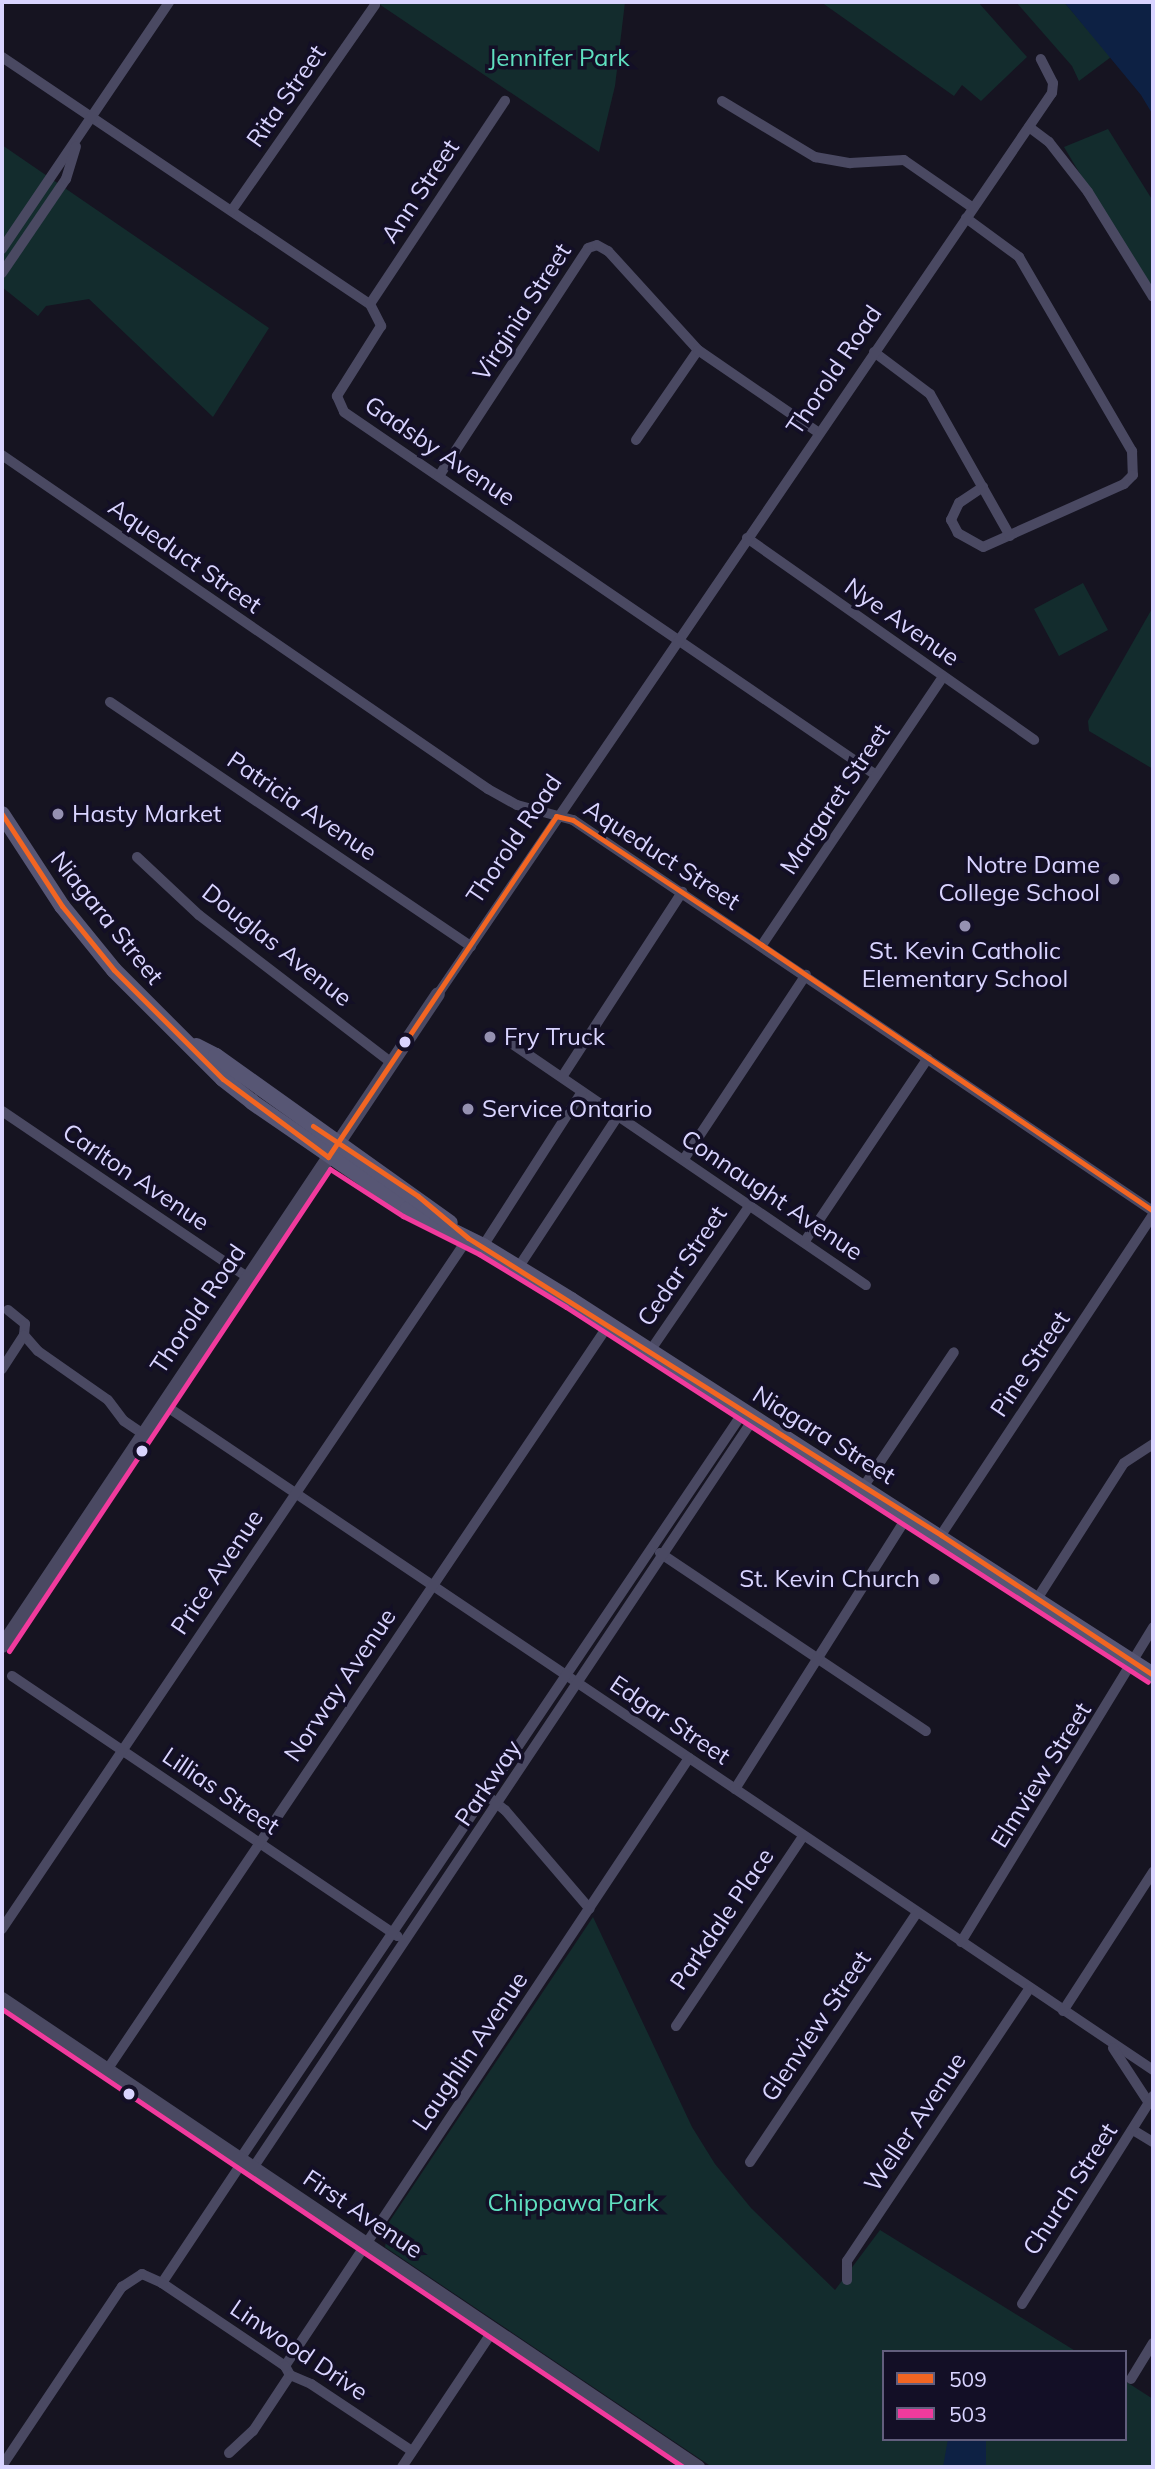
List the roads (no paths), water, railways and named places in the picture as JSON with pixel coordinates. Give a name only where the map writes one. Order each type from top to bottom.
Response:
[{"type":"main road","name":"Niagara Street","points":[[2,814],[88,939],[188,1042],[216,1056],[333,1150],[418,1196],[468,1238],[609,1324],[941,1535],[1153,1675]]},
{"type":"street","points":[[2,249],[169,2]]},
{"type":"street","name":"Rita Street","points":[[232,211],[375,5]]},
{"type":"street","points":[[2,57],[370,304]]},
{"type":"street","name":"Thorold Road","points":[[2,1646],[556,816],[1054,89],[1041,59]]},
{"type":"street","name":"Ann Street","points":[[370,304],[505,101]]},
{"type":"street","points":[[722,101],[815,157],[850,163],[904,160],[1019,257],[1132,451],[1133,475],[1124,484],[989,546],[976,545],[951,524],[954,509],[983,488]]},
{"type":"street","points":[[1029,127],[1049,142],[1088,192],[1153,298]]},
{"type":"street","points":[[2,273],[66,179],[78,137]]},
{"type":"street","name":"Virginia Street","points":[[439,476],[588,248],[597,245],[608,251],[698,349],[819,433]]},
{"type":"street","name":"Gadsby Avenue","points":[[370,304],[380,326],[337,396],[344,412],[876,775]]},
{"type":"street","points":[[636,440],[698,349]]},
{"type":"street","points":[[874,352],[930,394],[1010,536]]},
{"type":"street","name":"Aqueduct Street","points":[[2,455],[488,789],[517,805],[573,820],[762,944],[1153,1213]]},
{"type":"street","name":"Nye Avenue","points":[[747,538],[1034,740]]},
{"type":"street","name":"Margaret Street","points":[[762,944],[943,677]]},
{"type":"street","name":"Patricia Avenue","points":[[110,702],[471,946]]},
{"type":"street","name":"Douglas Avenue","points":[[137,857],[199,915],[393,1063]]},
{"type":"street","points":[[562,1077],[682,892]]},
{"type":"street","points":[[684,1159],[806,975]]},
{"type":"street","name":"Connaught Avenue","points":[[514,1045],[866,1285]]},
{"type":"street","points":[[805,1241],[928,1058]]},
{"type":"street","points":[[483,1246],[582,1092]]},
{"type":"street","name":"Carlton Avenue","points":[[2,1111],[247,1277]]},
{"type":"street","points":[[518,1268],[618,1116]]},
{"type":"street","name":"Cedar Street","points":[[650,1351],[750,1205]]},
{"type":"street","name":"Pine Street","points":[[941,1535],[1153,1213]]},
{"type":"street","name":"Price Avenue","points":[[2,1929],[468,1238]]},
{"type":"street","points":[[2,1369],[24,1335],[25,1324],[8,1310]]},
{"type":"street","name":"Norway Avenue","points":[[107,2070],[609,1324]]},
{"type":"street","points":[[24,1335],[38,1351],[108,1400],[124,1421],[143,1434]]},
{"type":"street","points":[[864,1486],[954,1352]]},
{"type":"street","name":"Edgar Street","points":[[163,1404],[1109,2043],[1153,2070]]},
{"type":"street","name":"Parkway","points":[[245,2163],[319,2041],[565,1674],[652,1547],[749,1415]]},
{"type":"street","name":"Parkway","points":[[162,2283],[245,2163],[334,2049],[665,1556],[749,1415]]},
{"type":"street","points":[[1037,1599],[1124,1462],[1153,1444]]},
{"type":"street","points":[[735,1789],[908,1515]]},
{"type":"street","points":[[652,1547],[926,1731]]},
{"type":"street","name":"Elmview Street","points":[[961,1942],[1153,1628]]},
{"type":"street","name":"Lillias Street","points":[[12,1676],[406,1941]]},
{"type":"street","name":"Laughlin Avenue","points":[[229,2453],[253,2431],[287,2370],[367,2244],[689,1758]]},
{"type":"street","points":[[485,1794],[499,1804],[590,1909]]},
{"type":"street","name":"Parkdale Place","points":[[676,2026],[803,1836]]},
{"type":"street","points":[[1063,2011],[1153,1871]]},
{"type":"street","name":"Glenview Street","points":[[750,2162],[917,1913]]},
{"type":"street","name":"Weller Avenue","points":[[847,2280],[847,2261],[1029,1989]]},
{"type":"street","name":"First Avenue","points":[[2,1999],[698,2467]]},
{"type":"street","points":[[319,2041],[334,2049]]},
{"type":"street","points":[[1109,2043],[1151,2099]]},
{"type":"street","name":"Church Street","points":[[1022,2304],[1151,2099]]},
{"type":"street","points":[[1133,2130],[1153,2142]]},
{"type":"street","points":[[2,2466],[124,2284],[142,2274],[162,2283]]},
{"type":"street","name":"Linwood Drive","points":[[162,2283],[287,2370],[412,2451]]},
{"type":"street","points":[[402,2467],[494,2329]]},
{"type":"street","points":[[1131,2379],[1153,2343]]},
{"type":"water","points":[[1064,2],[1153,2],[1153,115],[1141,95]]},
{"type":"water","points":[[948,2441],[986,2441],[986,2467],[943,2467]]},
{"type":"place","name":"Hasty Market","points":[[58,814]]},
{"type":"place","name":"Notre Dame College School","points":[[1114,879]]},
{"type":"place","name":"St. Kevin Catholic Elementary School","points":[[965,926]]},
{"type":"place","name":"Fry Truck","points":[[490,1037]]},
{"type":"place","name":"Service Ontario","points":[[468,1109]]},
{"type":"place","name":"St. Kevin Church","points":[[934,1579]]},
{"type":"park label","name":"Jennifer Park","points":[[559,58]]},
{"type":"park label","name":"Chippawa Park","points":[[573,2203]]}]
